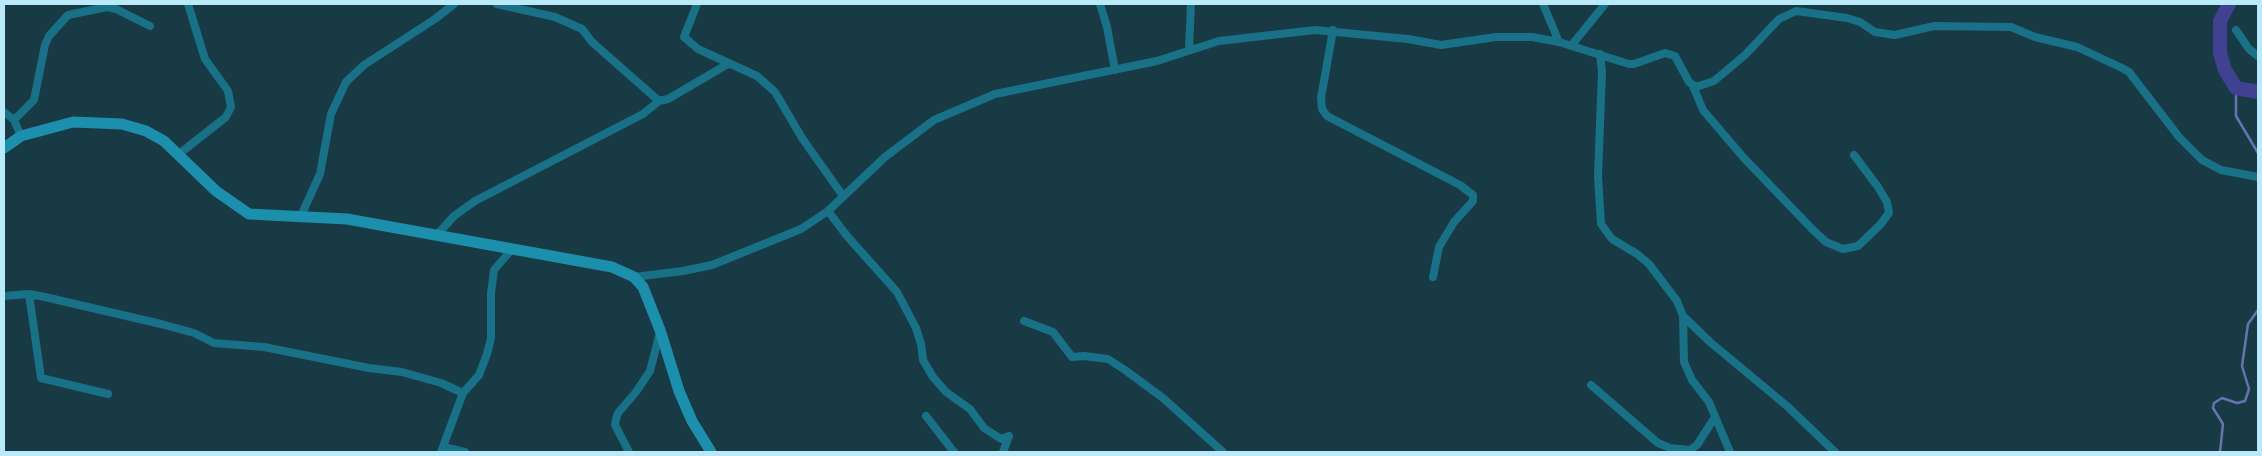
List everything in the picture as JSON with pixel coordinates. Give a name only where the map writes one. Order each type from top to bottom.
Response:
[{"type":"street","points":[[179,154],[226,117],[231,107],[228,91],[205,59],[188,4]]},
{"type":"street","points":[[300,218],[320,174],[331,114],[346,82],[364,65],[454,4]]},
{"type":"street","points":[[497,4],[503,7],[554,16],[582,29],[592,42],[659,101]]},
{"type":"street","points":[[697,4],[684,36],[698,49],[757,76],[775,92],[802,138],[843,196]]},
{"type":"street","points":[[1100,4],[1107,27],[1115,70]]},
{"type":"street","points":[[1189,50],[1191,4]]},
{"type":"street","points":[[1543,4],[1559,42]]},
{"type":"street","points":[[1572,46],[1605,4]]},
{"type":"street","points":[[14,120],[34,100],[45,45],[49,36],[68,15],[107,7],[150,26]]},
{"type":"street","points":[[1692,86],[1714,81],[1745,55],[1778,20],[1796,11],[1847,18],[1860,22],[1875,32],[1895,35],[1934,26],[2011,27],[2036,37],[2077,47],[2129,72],[2179,137],[2202,160],[2221,170],[2258,177]]},
{"type":"street","points":[[634,277],[683,271],[720,262],[801,229],[828,212],[843,196],[912,136],[934,120],[995,94],[1157,61],[1219,41],[1315,30],[1334,30],[1408,39],[1441,46],[1513,35],[1559,42],[1624,63],[1634,64],[1665,53],[1671,54],[1675,56],[1703,110],[1743,158],[1826,242],[1843,248],[1858,246],[1880,225],[1889,213],[1887,202],[1878,187],[1854,155]]},
{"type":"street","points":[[1334,30],[1322,98],[1322,109],[1327,116],[1460,185],[1473,195],[1473,201],[1454,222],[1439,247],[1433,276]]},
{"type":"street","points":[[2236,30],[2249,49],[2258,56]]},
{"type":"street","points":[[1600,54],[1602,72],[1598,176],[1601,224],[1612,239],[1637,254],[1649,264],[1677,301],[1683,316],[1684,362],[1692,380],[1709,402],[1730,452]]},
{"type":"street","points":[[437,235],[454,216],[475,202],[643,114],[659,101],[668,99],[728,64]]},
{"type":"street","points":[[4,112],[14,120],[21,136]]},
{"type":"street","points":[[4,148],[21,136],[73,122],[107,122],[146,132],[164,141],[216,191],[249,214],[347,220],[612,267],[634,277],[643,287],[660,330],[680,392],[692,421],[711,452]]},
{"type":"street","points":[[828,212],[897,292],[916,328],[923,360],[932,377],[946,392],[970,409],[984,428],[1001,439],[1009,436],[1003,452]]},
{"type":"street","points":[[465,452],[442,450],[464,394],[479,375],[487,354],[491,338],[491,293],[494,270],[513,248]]},
{"type":"street","points":[[4,296],[29,294],[161,324],[194,333],[214,343],[264,347],[369,368],[402,372],[441,384],[464,394]]},
{"type":"street","points":[[29,294],[41,378],[108,394]]},
{"type":"street","points":[[1683,316],[1710,342],[1787,406],[1835,452]]},
{"type":"street","points":[[1024,321],[1053,332],[1072,357],[1084,356],[1108,359],[1163,398],[1222,452]]},
{"type":"street","points":[[629,452],[615,425],[616,419],[618,413],[636,392],[650,371],[660,330]]},
{"type":"street","points":[[1591,385],[1658,443],[1670,448],[1690,450],[1697,445],[1715,417]]},
{"type":"street","points":[[926,416],[954,452]]},
{"type":"waterway","points":[[2229,4],[2220,21],[2220,53],[2225,70],[2236,88],[2258,92]]},
{"type":"waterway","points":[[2236,88],[2236,116],[2258,153]]},
{"type":"waterway","points":[[2220,452],[2223,424],[2213,408],[2214,403],[2222,398],[2237,403],[2245,401],[2249,389],[2242,366],[2248,324],[2258,310]]}]
